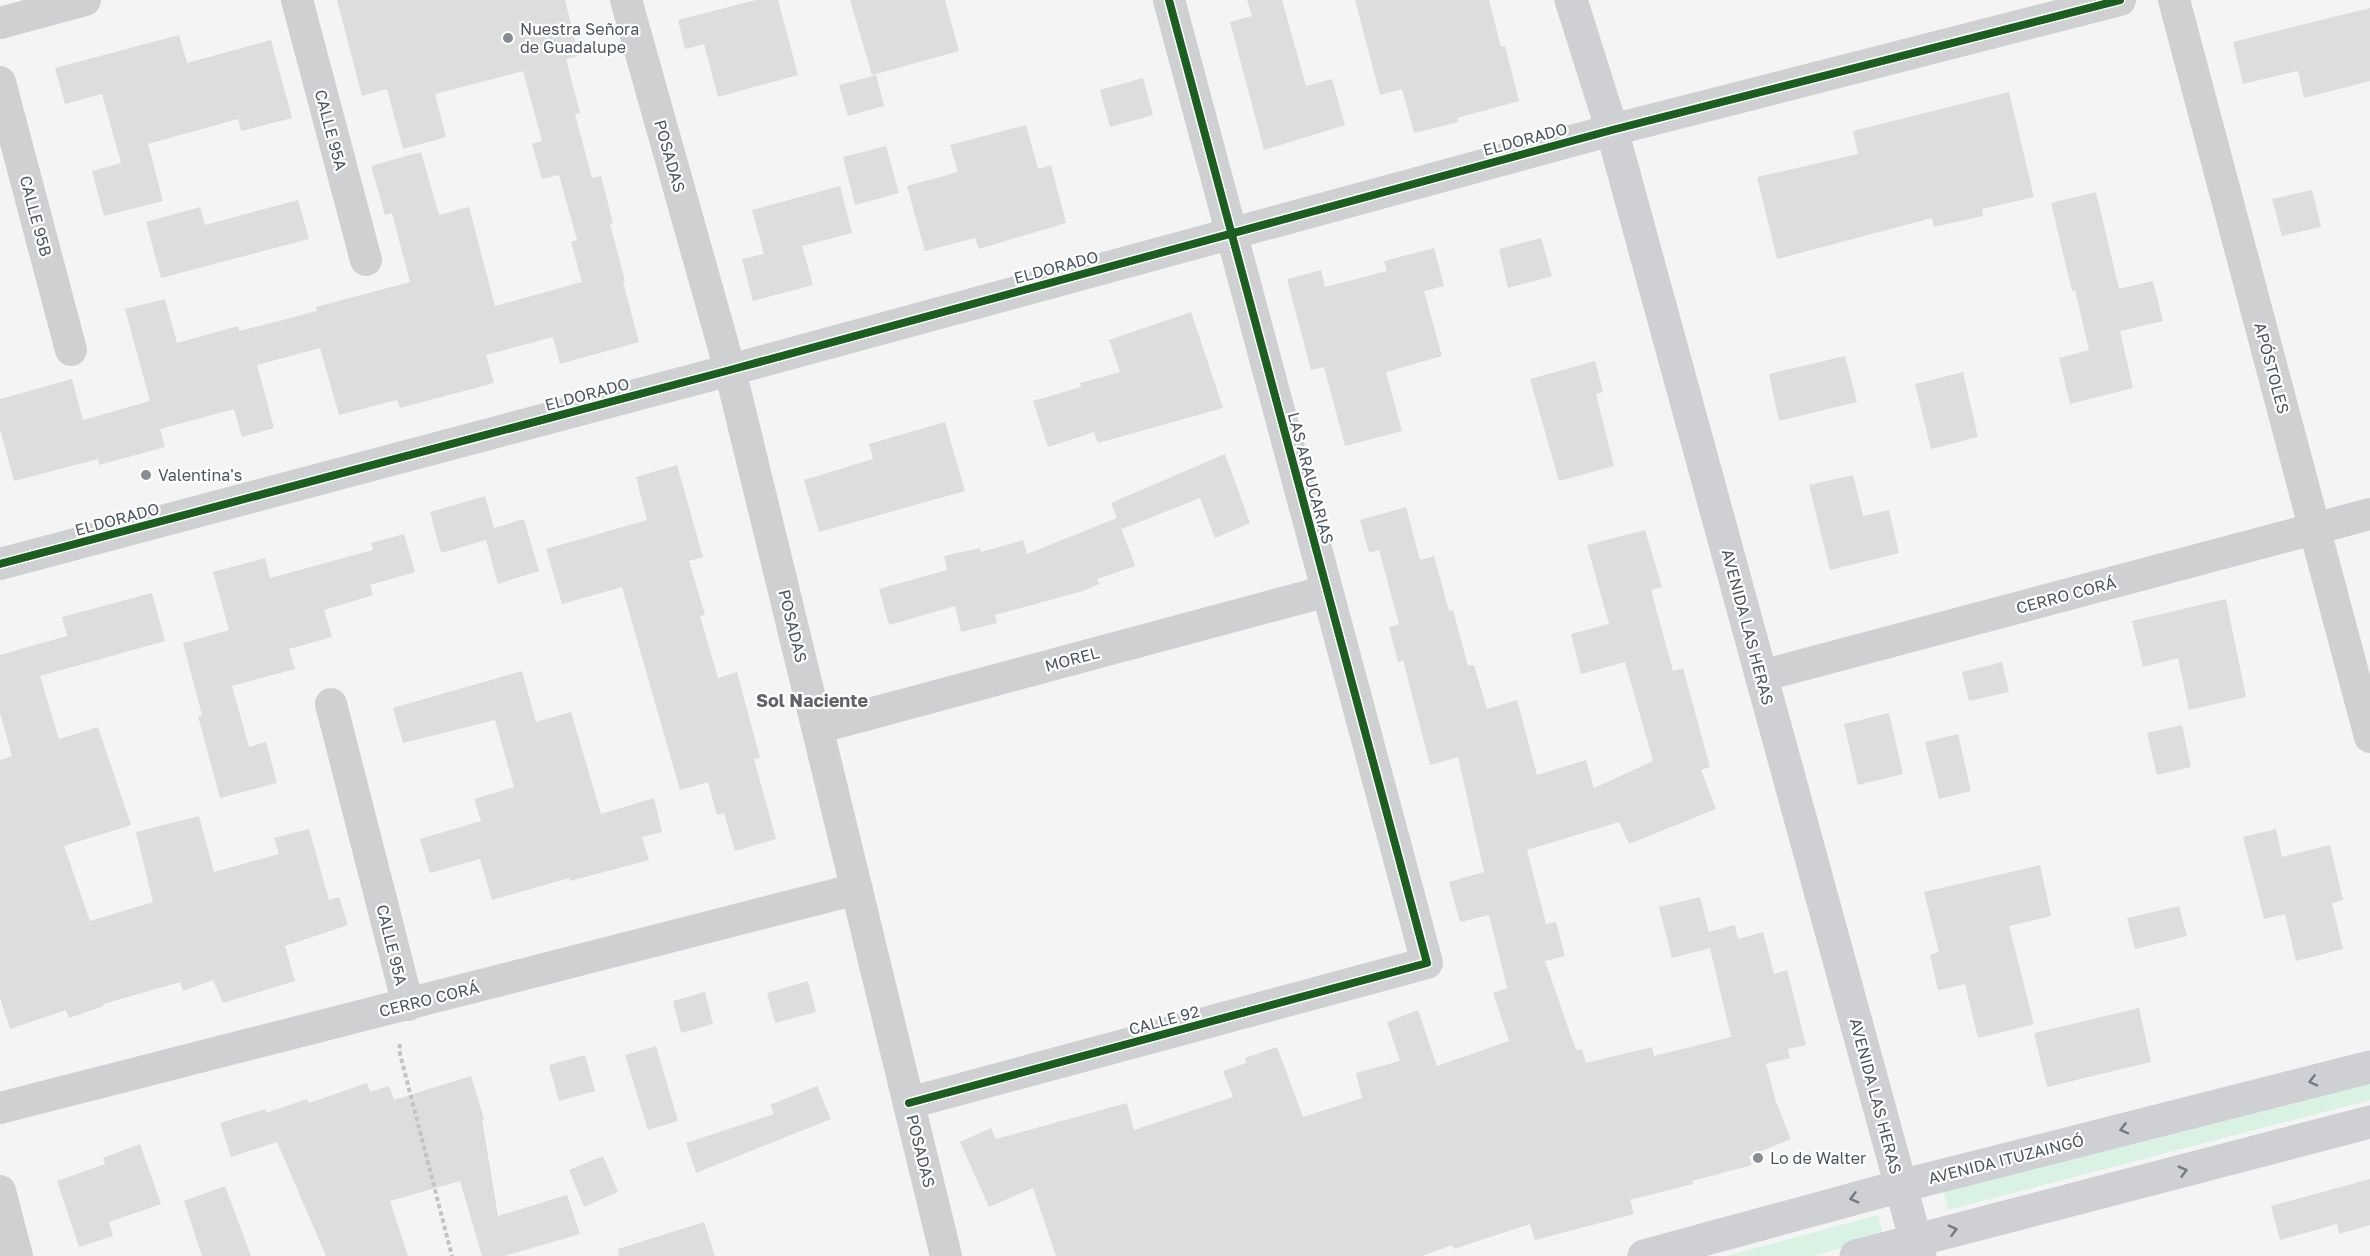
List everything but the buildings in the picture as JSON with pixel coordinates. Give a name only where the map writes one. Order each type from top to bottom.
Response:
[{"type":"main road","name":"AVENIDA LAS HERAS","points":[[1571,0],[1612,129],[1917,1248]]},
{"type":"main road","name":"AVENIDA ITUZAINGÓ","points":[[1644,1256],[1901,1185],[2370,1067]]},
{"type":"main road","points":[[1856,1256],[1917,1248],[2370,1122]]},
{"type":"street","points":[[0,23],[85,0]]},
{"type":"street","name":"CALLE 95A","points":[[297,0],[366,260]]},
{"type":"street","name":"POSADAS","points":[[626,0],[730,369],[946,1256]]},
{"type":"street","name":"LAS ARAUCARIAS","points":[[1169,0],[1427,963]]},
{"type":"street","name":"ELDORADO","points":[[0,564],[1232,234],[1612,129],[2120,0]]},
{"type":"street","name":"APÓSTOLES","points":[[2174,0],[2370,737]]},
{"type":"street","name":"CALLE 95B","points":[[0,82],[71,350]]},
{"type":"street","name":"CERRO CORÁ","points":[[1761,676],[2370,514]]},
{"type":"street","name":"MOREL","points":[[817,728],[1327,591]]},
{"type":"street","name":"CALLE 95A","points":[[331,704],[408,1005]]},
{"type":"street","name":"CERRO CORÁ","points":[[0,1108],[857,889]]},
{"type":"street","name":"CALLE 92","points":[[909,1103],[1427,963]]},
{"type":"street","points":[[0,1191],[17,1256]]},
{"type":"green space","points":[[2370,1078],[2370,1100],[1948,1210],[1943,1190]]},
{"type":"green space","points":[[1878,1215],[1883,1237],[1812,1256],[1726,1256]]},
{"type":"cycle path","points":[[909,1103],[1427,963],[1169,0]]},
{"type":"cycle path","points":[[0,564],[730,370],[1612,130],[2120,0]]},
{"type":"place","name":"Nuestra Señora de Guadalupe","points":[[508,38]]},
{"type":"place","name":"Valentina's","points":[[146,475]]},
{"type":"place","name":"Lo de Walter","points":[[1758,1158]]},
{"type":"district","name":"Sol Naciente","points":[[812,701]]}]
